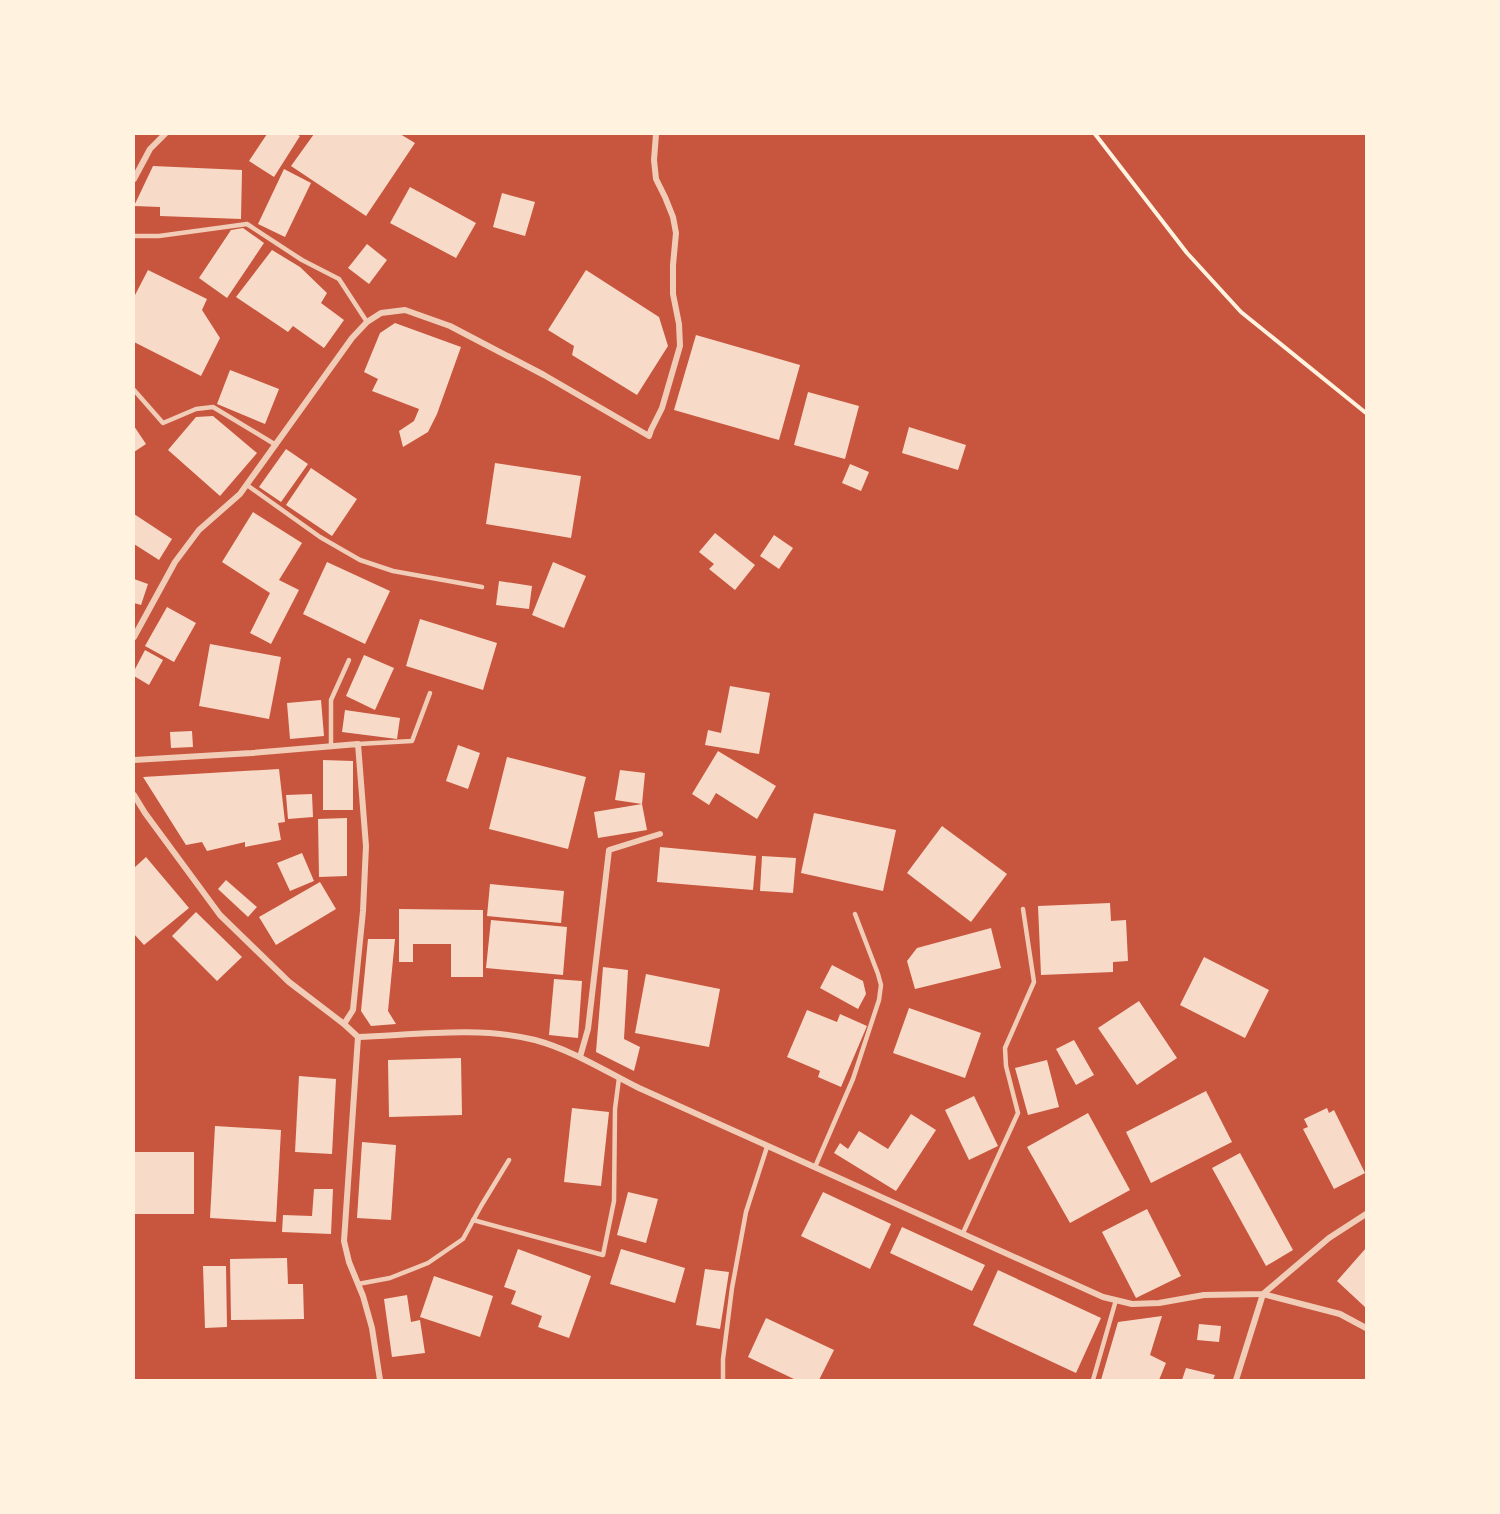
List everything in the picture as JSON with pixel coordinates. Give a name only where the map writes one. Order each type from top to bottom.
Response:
[{"type":"street","points":[[134,179],[150,149],[165,134]]},
{"type":"street","points":[[134,637],[175,562],[199,530],[240,494],[352,338],[367,322],[381,313],[405,310],[450,326],[544,375],[649,436],[662,408],[680,346],[679,324],[673,294],[676,233],[673,217],[656,179],[654,160],[656,134]]},
{"type":"street","points":[[134,760],[358,744],[366,846],[363,911],[353,1010],[344,1024]]},
{"type":"street","points":[[134,795],[220,915],[289,982],[358,1037],[490,1033],[536,1040],[580,1057],[639,1088],[767,1147],[1103,1297],[1132,1304],[1159,1303],[1204,1295],[1263,1294],[1340,1314],[1366,1329]]},
{"type":"street","points":[[580,1057],[588,1029],[609,850],[660,834]]},
{"type":"street","points":[[358,1037],[344,1241],[372,1329],[380,1380]]},
{"type":"street","points":[[1236,1380],[1263,1294],[1329,1238],[1366,1214]]},
{"type":"lane","points":[[134,236],[159,236],[247,224],[302,260],[339,279],[367,322]]},
{"type":"lane","points":[[134,390],[163,423],[196,409],[213,407],[276,445]]},
{"type":"lane","points":[[247,484],[320,537],[360,560],[393,571],[482,587]]},
{"type":"lane","points":[[331,747],[331,700],[349,660]]},
{"type":"lane","points":[[358,744],[412,741],[430,693]]},
{"type":"lane","points":[[963,1233],[1018,1113],[1006,1066],[1005,1048],[1034,982],[1023,909]]},
{"type":"lane","points":[[815,1167],[853,1079],[879,1000],[881,984],[879,974],[855,914]]},
{"type":"lane","points":[[473,1220],[603,1255],[614,1201],[615,1109],[619,1078]]},
{"type":"lane","points":[[723,1380],[723,1359],[732,1288],[746,1212],[767,1147]]},
{"type":"lane","points":[[358,1284],[390,1278],[428,1263],[463,1239],[509,1160]]},
{"type":"lane","points":[[1093,1380],[1116,1300]]},
{"type":"path","points":[[1095,134],[1187,253],[1241,312],[1366,413]]},
{"type":"building","points":[[267,134],[300,136],[274,177],[249,161]]},
{"type":"building","points":[[314,134],[400,134],[415,143],[366,216],[291,166]]},
{"type":"building","points":[[153,166],[242,170],[241,219],[160,216],[160,207],[134,206]]},
{"type":"building","points":[[284,169],[311,183],[285,237],[258,224]]},
{"type":"building","points":[[410,187],[476,223],[456,258],[390,223]]},
{"type":"building","points":[[502,193],[535,202],[525,236],[493,227]]},
{"type":"building","points":[[243,228],[264,243],[227,298],[199,278],[231,230]]},
{"type":"building","points":[[367,244],[387,260],[369,284],[348,268]]},
{"type":"building","points":[[272,250],[300,267],[327,293],[321,303],[344,320],[324,348],[293,326],[288,332],[236,297]]},
{"type":"building","points":[[148,270],[207,299],[202,310],[220,338],[201,376],[134,342],[134,297]]},
{"type":"building","points":[[586,270],[659,317],[668,346],[637,395],[572,355],[574,346],[548,330]]},
{"type":"building","points":[[395,323],[461,347],[437,414],[428,432],[403,447],[399,431],[414,421],[419,409],[372,391],[378,379],[364,372],[380,333]]},
{"type":"building","points":[[696,335],[800,365],[779,440],[674,410]]},
{"type":"building","points":[[230,370],[279,389],[265,424],[217,404]]},
{"type":"building","points":[[808,392],[859,406],[845,459],[794,445]]},
{"type":"building","points":[[213,416],[257,453],[220,496],[168,450],[196,417]]},
{"type":"building","points":[[134,426],[146,444],[134,452]]},
{"type":"building","points":[[909,427],[966,445],[958,470],[902,453]]},
{"type":"building","points":[[286,449],[308,464],[281,502],[259,487]]},
{"type":"building","points":[[495,463],[581,476],[571,538],[486,524]]},
{"type":"building","points":[[850,464],[869,472],[861,491],[842,483]]},
{"type":"building","points":[[311,468],[357,499],[332,536],[286,505]]},
{"type":"building","points":[[253,512],[302,543],[279,580],[299,590],[271,644],[250,633],[270,593],[222,562]]},
{"type":"building","points":[[134,514],[172,539],[159,560],[134,544]]},
{"type":"building","points":[[715,533],[755,565],[735,590],[709,569],[714,564],[699,552]]},
{"type":"building","points":[[774,535],[793,548],[779,569],[760,556]]},
{"type":"building","points":[[327,562],[390,591],[365,644],[303,614]]},
{"type":"building","points":[[553,562],[586,576],[564,628],[532,615]]},
{"type":"building","points":[[134,579],[148,584],[141,605],[134,603]]},
{"type":"building","points":[[499,581],[532,586],[529,609],[496,605]]},
{"type":"building","points":[[167,607],[196,623],[174,662],[145,646]]},
{"type":"building","points":[[420,619],[497,643],[483,690],[406,666]]},
{"type":"building","points":[[210,644],[281,657],[269,719],[199,706]]},
{"type":"building","points":[[145,650],[163,660],[149,685],[134,676],[134,671]]},
{"type":"building","points":[[364,655],[394,668],[375,710],[346,696]]},
{"type":"building","points":[[730,686],[770,693],[759,754],[705,745],[708,730],[721,733]]},
{"type":"building","points":[[321,700],[324,736],[290,739],[287,703]]},
{"type":"building","points":[[345,710],[400,718],[397,739],[342,732]]},
{"type":"building","points":[[192,731],[193,747],[171,748],[170,732]]},
{"type":"building","points":[[458,745],[480,753],[468,789],[446,781]]},
{"type":"building","points":[[718,751],[776,786],[757,819],[716,793],[709,805],[692,794]]},
{"type":"building","points":[[507,757],[586,777],[568,849],[489,829]]},
{"type":"building","points":[[323,760],[353,761],[353,810],[323,810]]},
{"type":"building","points":[[279,769],[285,822],[278,823],[281,840],[245,847],[245,842],[207,851],[202,842],[186,845],[143,777]]},
{"type":"building","points":[[620,770],[645,773],[642,804],[615,800]]},
{"type":"building","points":[[312,794],[313,817],[288,819],[286,795]]},
{"type":"building","points":[[642,804],[647,830],[598,838],[594,812]]},
{"type":"building","points":[[814,813],[896,830],[883,891],[801,873]]},
{"type":"building","points":[[347,818],[347,876],[319,877],[318,819]]},
{"type":"building","points":[[942,826],[1007,874],[971,922],[907,873]]},
{"type":"building","points":[[660,847],[756,856],[753,890],[657,882]]},
{"type":"building","points":[[302,853],[314,881],[290,891],[277,863]]},
{"type":"building","points":[[762,856],[796,858],[793,893],[760,891]]},
{"type":"building","points":[[146,857],[189,908],[144,945],[134,934],[134,868]]},
{"type":"building","points":[[226,880],[257,907],[248,917],[218,889]]},
{"type":"building","points":[[320,882],[336,909],[276,945],[259,917]]},
{"type":"building","points":[[490,884],[564,891],[561,923],[487,916]]},
{"type":"building","points":[[1110,903],[1111,921],[1126,920],[1128,961],[1113,962],[1113,972],[1041,975],[1038,906]]},
{"type":"building","points":[[399,909],[483,910],[483,977],[451,977],[451,944],[413,944],[413,962],[399,962]]},
{"type":"building","points":[[196,912],[242,957],[217,981],[172,936]]},
{"type":"building","points":[[491,920],[567,927],[563,975],[486,968]]},
{"type":"building","points":[[991,928],[1001,968],[915,989],[907,961],[917,948]]},
{"type":"building","points":[[368,939],[395,939],[388,1011],[396,1024],[371,1026],[361,1011]]},
{"type":"building","points":[[1204,957],[1269,990],[1245,1038],[1180,1005]]},
{"type":"building","points":[[832,965],[863,981],[866,994],[858,1009],[820,988]]},
{"type":"building","points":[[603,967],[628,970],[624,1039],[640,1047],[634,1071],[596,1052]]},
{"type":"building","points":[[646,974],[720,989],[709,1047],[635,1033]]},
{"type":"building","points":[[554,979],[582,981],[578,1038],[549,1035]]},
{"type":"building","points":[[1139,1001],[1177,1058],[1137,1085],[1098,1028]]},
{"type":"building","points":[[909,1008],[981,1033],[965,1078],[893,1053]]},
{"type":"building","points":[[807,1010],[837,1022],[840,1014],[867,1026],[841,1087],[818,1077],[820,1071],[787,1057]]},
{"type":"building","points":[[1074,1040],[1094,1075],[1076,1085],[1056,1049]]},
{"type":"building","points":[[461,1058],[462,1115],[389,1117],[388,1060]]},
{"type":"building","points":[[1047,1060],[1059,1107],[1028,1115],[1015,1068]]},
{"type":"building","points":[[299,1076],[336,1079],[332,1154],[295,1152]]},
{"type":"building","points":[[1206,1091],[1232,1142],[1151,1183],[1126,1132]]},
{"type":"building","points":[[974,1096],[998,1146],[969,1160],[945,1110]]},
{"type":"building","points":[[572,1108],[609,1112],[601,1186],[564,1182]]},
{"type":"building","points":[[1327,1108],[1329,1113],[1334,1110],[1365,1173],[1334,1189],[1303,1129],[1308,1127],[1304,1119]]},
{"type":"building","points":[[1088,1113],[1130,1190],[1070,1223],[1027,1147]]},
{"type":"building","points":[[911,1114],[936,1130],[896,1191],[834,1153],[840,1143],[848,1149],[859,1131],[888,1149]]},
{"type":"building","points":[[215,1126],[281,1130],[276,1222],[210,1218]]},
{"type":"building","points":[[362,1142],[396,1145],[391,1220],[357,1218]]},
{"type":"building","points":[[134,1152],[194,1152],[194,1214],[134,1214]]},
{"type":"building","points":[[1240,1153],[1293,1250],[1266,1266],[1212,1168]]},
{"type":"building","points":[[314,1189],[333,1189],[331,1234],[282,1232],[283,1215],[312,1216]]},
{"type":"building","points":[[628,1192],[658,1199],[646,1243],[617,1235]]},
{"type":"building","points":[[823,1192],[891,1224],[870,1269],[801,1236]]},
{"type":"building","points":[[1147,1209],[1181,1276],[1136,1298],[1102,1232]]},
{"type":"building","points":[[902,1227],[985,1265],[972,1291],[890,1253]]},
{"type":"building","points":[[1366,1248],[1366,1308],[1337,1281]]},
{"type":"building","points":[[518,1249],[591,1276],[569,1338],[538,1327],[542,1316],[511,1304],[516,1291],[504,1287]]},
{"type":"building","points":[[621,1249],[685,1268],[675,1303],[610,1284]]},
{"type":"building","points":[[287,1258],[288,1284],[303,1284],[304,1319],[231,1320],[230,1259]]},
{"type":"building","points":[[203,1266],[226,1266],[227,1327],[205,1328]]},
{"type":"building","points":[[705,1269],[729,1272],[720,1329],[696,1325]]},
{"type":"building","points":[[998,1270],[1101,1318],[1076,1373],[973,1325]]},
{"type":"building","points":[[434,1276],[493,1296],[480,1337],[420,1317]]},
{"type":"building","points":[[407,1295],[411,1322],[420,1320],[425,1353],[392,1357],[384,1299]]},
{"type":"building","points":[[1162,1316],[1150,1355],[1166,1363],[1159,1380],[1101,1380],[1118,1322]]},
{"type":"building","points":[[766,1318],[834,1350],[819,1380],[796,1380],[748,1357]]},
{"type":"building","points":[[1199,1324],[1221,1326],[1219,1342],[1197,1340]]},
{"type":"building","points":[[1186,1368],[1215,1375],[1213,1380],[1182,1380]]}]
